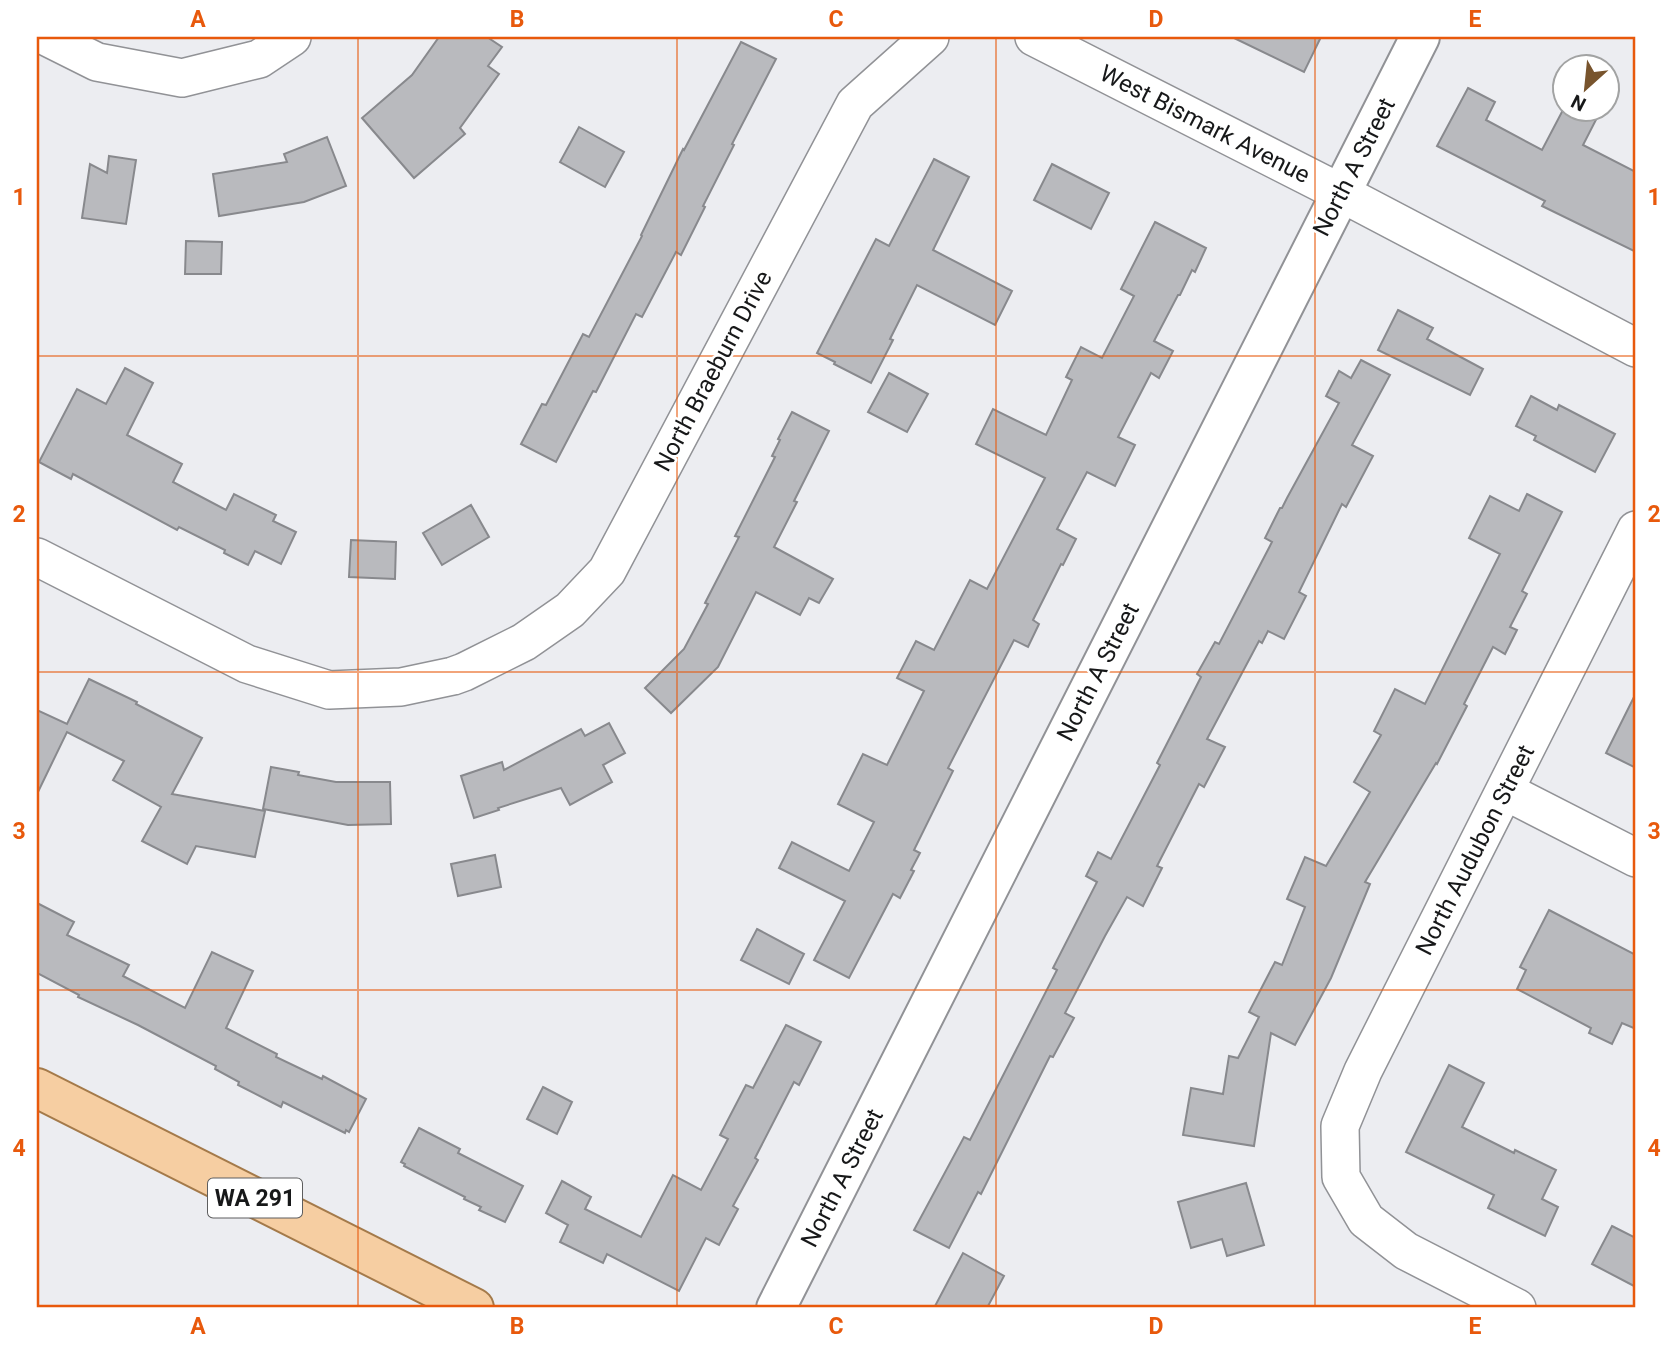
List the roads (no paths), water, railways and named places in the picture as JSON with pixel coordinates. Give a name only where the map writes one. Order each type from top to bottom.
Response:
[{"type":"main road","name":"WA 291","points":[[37,1088],[474,1308]]},
{"type":"street","points":[[47,37],[97,62],[182,78],[259,59],[292,37]]},
{"type":"street","name":"North Braeburn Drive","points":[[37,557],[247,664],[329,690],[401,687],[464,672],[524,642],[570,610],[607,570],[855,104],[930,37]]},
{"type":"street","name":"West Bismark Avenue","points":[[1034,37],[1341,193],[1636,348]]},
{"type":"street","name":"North A Street","points":[[776,1308],[1420,37]]},
{"type":"street","name":"North Audubon Street","points":[[1517,1308],[1406,1251],[1366,1220],[1341,1177],[1340,1126],[1363,1071],[1636,530]]},
{"type":"street","points":[[1505,791],[1636,858]]}]
